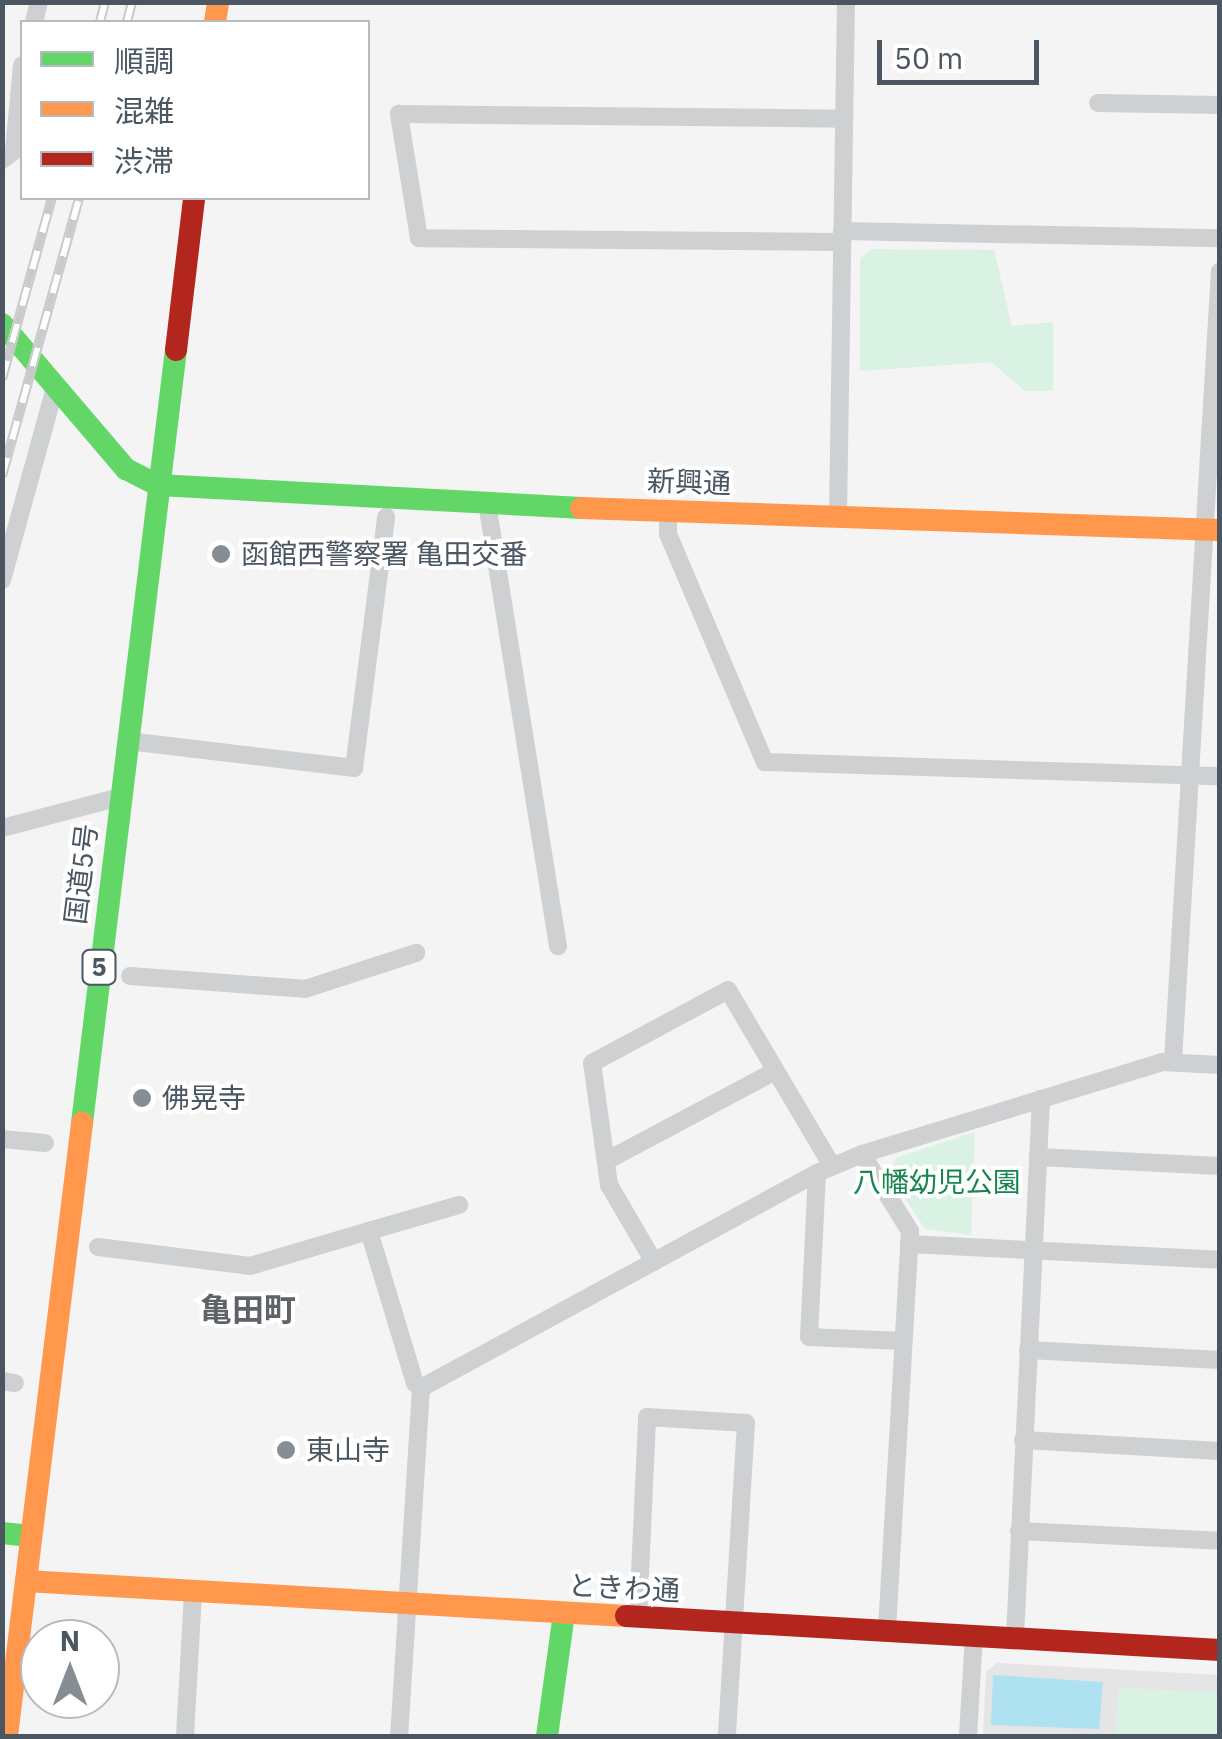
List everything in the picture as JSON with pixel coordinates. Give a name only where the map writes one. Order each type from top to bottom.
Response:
[{"type":"main road","name":"国道5号","points":[[8,1736],[194,200]]},
{"type":"main road","points":[[2,324],[126,469],[158,485]]},
{"type":"main road","name":"新興通","points":[[158,485],[668,512],[1213,530]]},
{"type":"main road","points":[[2,1533],[31,1536]]},
{"type":"main road","name":"ときわ通","points":[[26,1582],[1220,1650]]},
{"type":"main road","points":[[547,1736],[564,1614]]},
{"type":"street","points":[[838,516],[846,2]]},
{"type":"street","points":[[2,160],[14,151],[20,78]]},
{"type":"street","points":[[2,96],[15,112]]},
{"type":"street","points":[[1098,103],[1220,105]]},
{"type":"street","points":[[843,118],[399,114],[419,238],[1220,238]]},
{"type":"street","points":[[1173,1061],[1213,530],[1220,271]]},
{"type":"street","points":[[2,580],[55,388]]},
{"type":"street","points":[[487,503],[558,946]]},
{"type":"street","points":[[668,512],[668,534],[766,762],[1220,776]]},
{"type":"street","points":[[128,741],[354,768],[386,517]]},
{"type":"street","points":[[2,828],[120,797]]},
{"type":"street","points":[[130,976],[305,989],[416,953]]},
{"type":"street","points":[[654,1262],[610,1185],[592,1063],[728,990],[824,1170],[809,1337],[903,1341]]},
{"type":"street","points":[[420,1388],[824,1170],[862,1154],[1173,1061],[1220,1065]]},
{"type":"street","points":[[606,1161],[774,1071]]},
{"type":"street","points":[[1015,1637],[1041,1099]]},
{"type":"street","points":[[2,1139],[45,1143]]},
{"type":"street","points":[[862,1154],[910,1232],[887,1632]]},
{"type":"street","points":[[1038,1157],[1220,1166]]},
{"type":"street","points":[[98,1247],[250,1266],[459,1205]]},
{"type":"street","points":[[370,1232],[415,1384],[420,1388]]},
{"type":"street","points":[[909,1244],[1220,1260]]},
{"type":"street","points":[[1028,1350],[1220,1360]]},
{"type":"street","points":[[400,1736],[420,1388]]},
{"type":"street","points":[[638,1618],[647,1416],[746,1423],[727,1736]]},
{"type":"street","points":[[1023,1440],[1220,1451]]},
{"type":"street","points":[[1019,1531],[1220,1541]]},
{"type":"street","points":[[185,1736],[194,1593]]},
{"type":"street","points":[[968,1736],[974,1636]]},
{"type":"shaded area","points":[[997,1663],[1219,1675],[1219,1736],[983,1736],[986,1672]]},
{"type":"green space","points":[[872,249],[994,250],[1012,326],[1053,322],[1053,391],[1025,391],[991,362],[860,371],[860,259]]},
{"type":"green space","name":"八幡幼児公園","points":[[975,1132],[971,1235],[925,1229],[889,1173],[896,1158]]},
{"type":"green space","points":[[1118,1688],[1219,1692],[1219,1736],[1116,1736]]},
{"type":"water","points":[[993,1675],[1103,1682],[1099,1729],[991,1725]]},
{"type":"railway","points":[[100,20],[105,2]]},
{"type":"railway","points":[[128,20],[132,2]]},
{"type":"railway","points":[[2,379],[51,200]]},
{"type":"railway","points":[[2,476],[78,200]]},
{"type":"traffic: fast","points":[[2,324],[126,469],[158,485],[581,508]]},
{"type":"traffic: fast","points":[[82,1123],[176,350]]},
{"type":"traffic: fast","points":[[2,1533],[31,1536]]},
{"type":"traffic: fast","points":[[547,1736],[564,1614]]},
{"type":"traffic: slow","points":[[215,20],[218,2]]},
{"type":"traffic: slow","points":[[581,508],[1220,530]]},
{"type":"traffic: slow","points":[[7,1736],[82,1123]]},
{"type":"traffic: slow","points":[[26,1581],[626,1616]]},
{"type":"traffic: jam","points":[[176,350],[194,200]]},
{"type":"traffic: jam","points":[[626,1616],[1220,1650]]},
{"type":"place","name":"函館西警察署 亀田交番","points":[[221,554]]},
{"type":"place","name":"佛晃寺","points":[[142,1098]]},
{"type":"place","name":"東山寺","points":[[286,1450]]},
{"type":"district","name":"亀田町","points":[[248,1309]]}]
